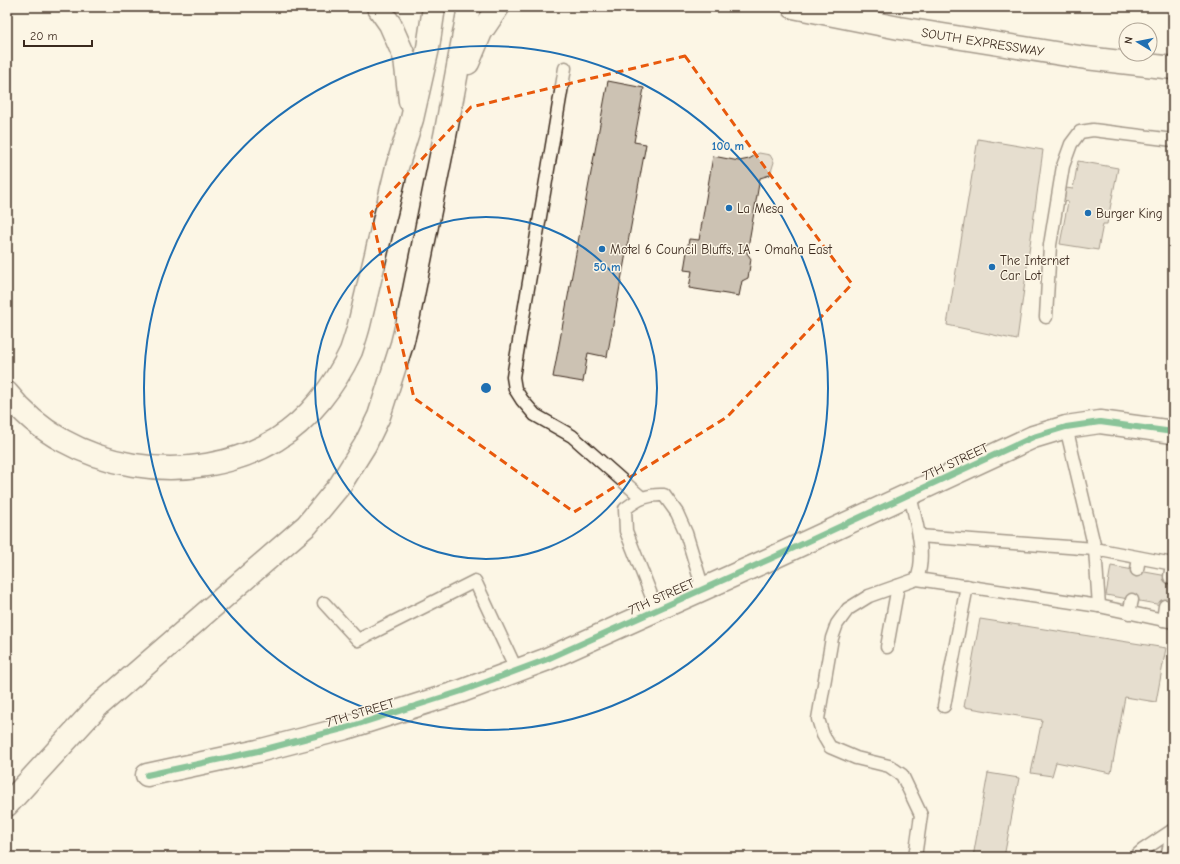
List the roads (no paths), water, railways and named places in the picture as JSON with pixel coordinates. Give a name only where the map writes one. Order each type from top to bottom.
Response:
[{"type":"main road","points":[[378,7],[390,24],[405,58],[412,119]]},
{"type":"main road","points":[[7,393],[15,403],[39,426],[68,443],[95,455],[129,465],[168,468],[214,464],[252,452],[277,439],[298,423],[318,402],[340,373],[352,349],[397,167],[412,119],[428,48],[434,7]]},
{"type":"main road","points":[[7,805],[97,707],[307,526],[340,485],[365,445],[379,416],[402,344],[446,131],[469,7]]},
{"type":"main road","points":[[446,131],[468,61],[481,32],[498,7]]},
{"type":"main road","name":"SOUTH EXPRESSWAY","points":[[794,7],[899,28],[1078,57],[1173,68]]},
{"type":"main road","name":"7TH STREET","points":[[147,775],[258,751],[346,728],[462,692],[545,660],[657,610],[1033,437],[1066,427],[1100,422],[1173,432]]},
{"type":"lane","points":[[565,68],[513,377],[515,389],[522,400],[536,415],[572,436],[642,498]]},
{"type":"lane","points":[[1046,317],[1050,245],[1063,166],[1071,144],[1080,132],[1093,130],[1173,140]]},
{"type":"lane","points":[[1066,427],[1095,549],[1099,606]]},
{"type":"lane","points":[[657,610],[626,531],[624,510],[642,498],[653,494],[664,495],[678,513],[704,589]]},
{"type":"lane","points":[[910,494],[919,536],[921,568],[918,579]]},
{"type":"lane","points":[[919,536],[1095,549],[1172,564],[1170,577]]},
{"type":"lane","points":[[1137,570],[1139,558]]},
{"type":"lane","points":[[915,857],[921,814],[902,775],[889,766],[856,758],[830,747],[823,736],[818,718],[832,638],[837,624],[848,609],[869,596],[918,579],[1099,606],[1168,621],[1165,606]]},
{"type":"lane","points":[[324,603],[358,640],[475,581],[517,671]]},
{"type":"lane","points":[[887,648],[898,586]]},
{"type":"lane","points":[[944,706],[967,586]]},
{"type":"lane","points":[[1129,613],[1132,600]]},
{"type":"lane","points":[[1135,857],[1173,830]]},
{"type":"lane","points":[[1167,857],[1173,830]]},
{"type":"place","name":"La Mesa","points":[[729,208]]},
{"type":"place","name":"Burger King","points":[[1088,213]]},
{"type":"place","name":"Motel 6 Council Bluffs, IA - Omaha East","points":[[602,249]]},
{"type":"place","name":"The Internet Car Lot","points":[[992,267]]}]
